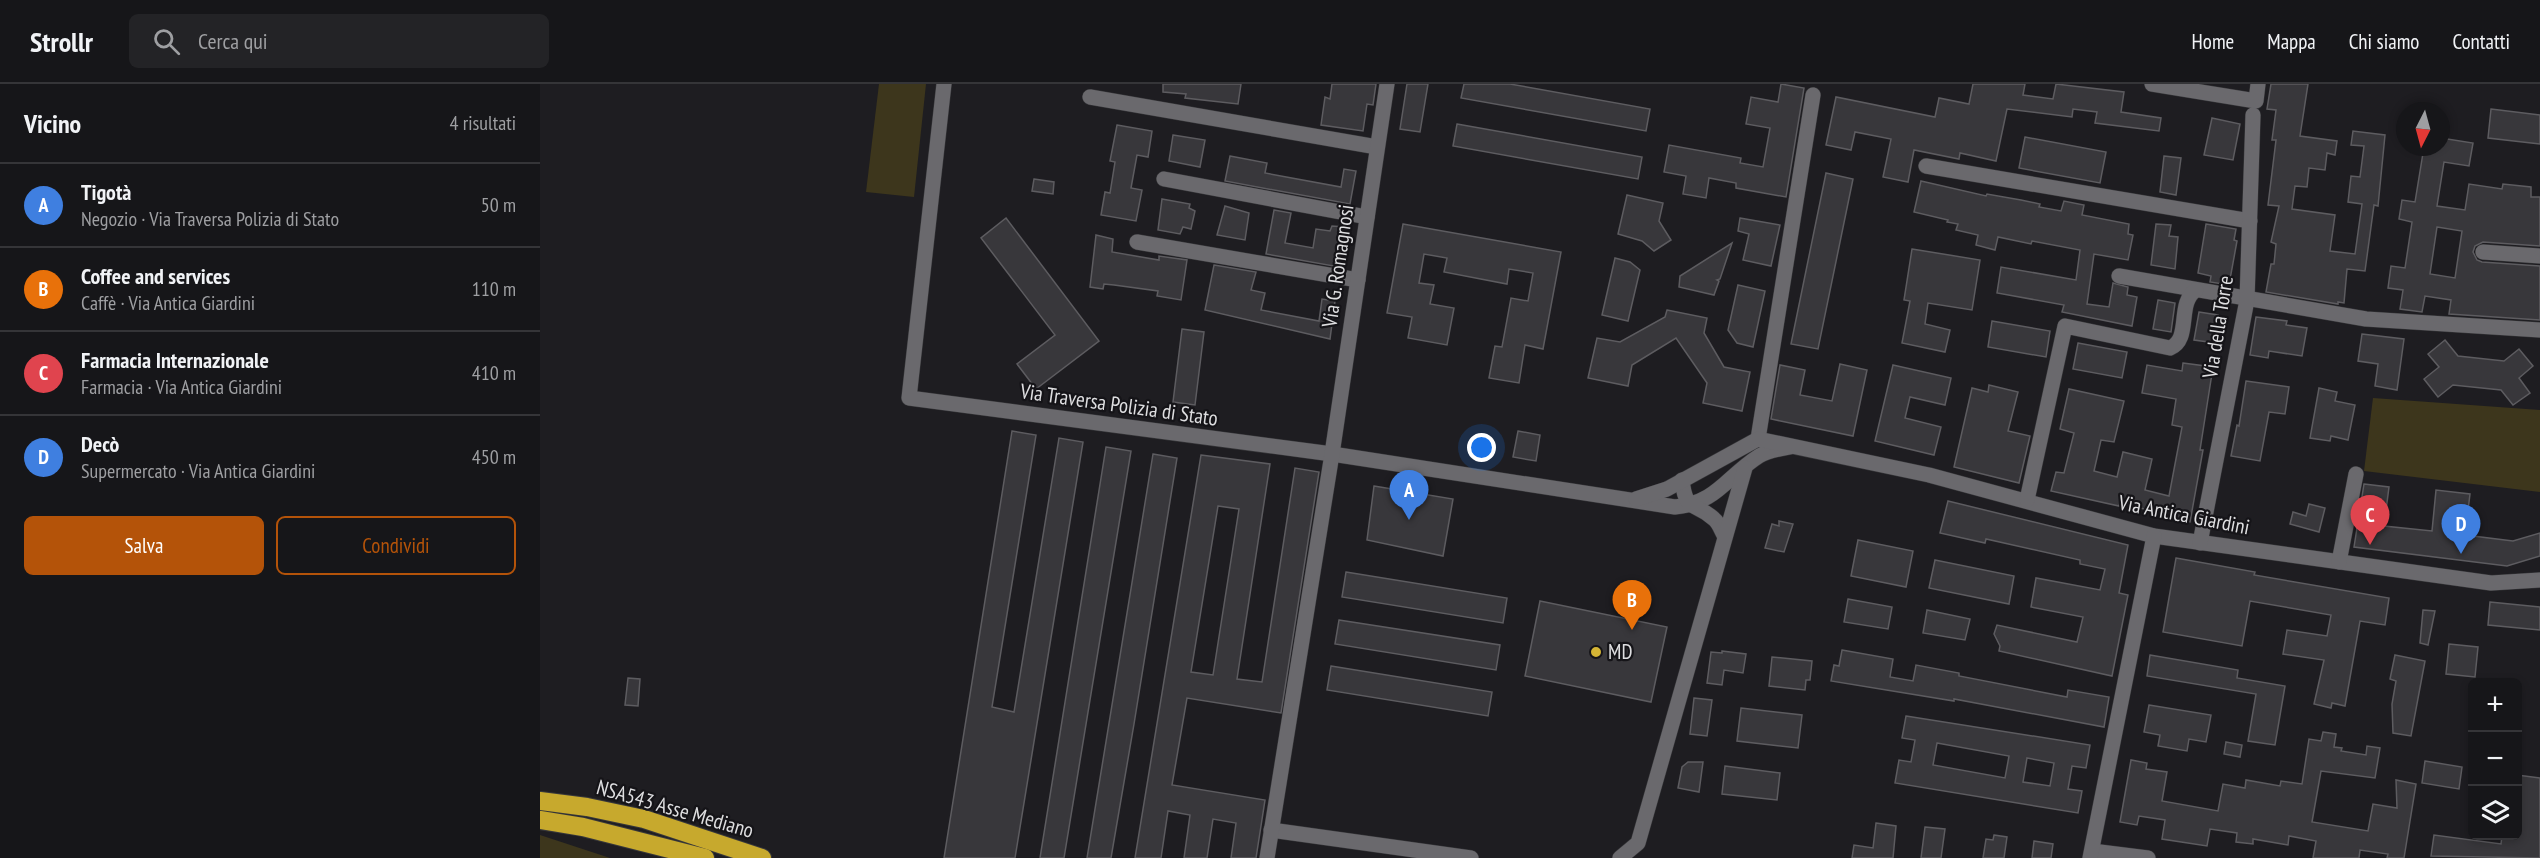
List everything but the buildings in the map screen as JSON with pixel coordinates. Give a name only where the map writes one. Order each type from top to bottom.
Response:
[{"type":"highway","name":"NSA543 Asse Mediano","points":[[540,801],[587,807],[644,819],[762,858]]},
{"type":"highway","name":"NSA543 Asse Mediano","points":[[540,820],[583,827],[705,858]]},
{"type":"street","name":"Via Traversa Polizia di Stato","points":[[944,84],[909,398],[1332,454],[1636,499]]},
{"type":"street","name":"Via G. Romagnosi","points":[[1267,858],[1332,454],[1387,84]]},
{"type":"street","points":[[2152,84],[2254,108]]},
{"type":"street","name":"Via della Torre","points":[[2200,543],[2247,300],[2254,108],[2258,84]]},
{"type":"street","points":[[1620,858],[1638,843],[1724,535],[1753,441],[1813,95]]},
{"type":"street","points":[[1090,97],[1377,147]]},
{"type":"street","points":[[1926,166],[2250,221]]},
{"type":"street","points":[[1164,179],[1367,217]]},
{"type":"street","points":[[1137,242],[1358,280]]},
{"type":"street","points":[[2483,252],[2540,256]]},
{"type":"street","points":[[2119,276],[2366,319],[2540,330]]},
{"type":"street","name":"Via della Torre","points":[[2027,500],[2065,326],[2170,348],[2176,346],[2180,339],[2187,299],[2196,290]]},
{"type":"street","points":[[1636,499],[1667,489],[1753,441]]},
{"type":"street","name":"Via Antica Giardini","points":[[1753,441],[1929,475],[2154,536],[2491,583],[2540,580]]},
{"type":"street","name":"Via Antica Giardini","points":[[1636,499],[1659,505],[1689,506],[1709,497],[1760,455],[1790,447]]},
{"type":"street","points":[[1719,459],[1728,468],[1732,480]]},
{"type":"street","points":[[2339,562],[2356,474]]},
{"type":"street","points":[[1682,480],[1689,506],[1716,520],[1724,535]]},
{"type":"street","points":[[2148,858],[2091,854],[2154,536]]},
{"type":"street","points":[[1271,830],[1471,858]]},
{"type":"shaded area","points":[[879,84],[926,84],[914,197],[866,192]]},
{"type":"shaded area","points":[[2373,398],[2540,410],[2540,492],[2364,471]]},
{"type":"shaded area","points":[[540,835],[610,858],[540,858]]},
{"type":"place","name":"Tigotà","points":[[1409,520]]},
{"type":"place","name":"Farmacia Internazionale","points":[[2370,545]]},
{"type":"place","name":"Decò","points":[[2461,554]]},
{"type":"place","name":"Coffee and services","points":[[1632,630]]},
{"type":"place","name":"MD","points":[[1596,652]]}]
